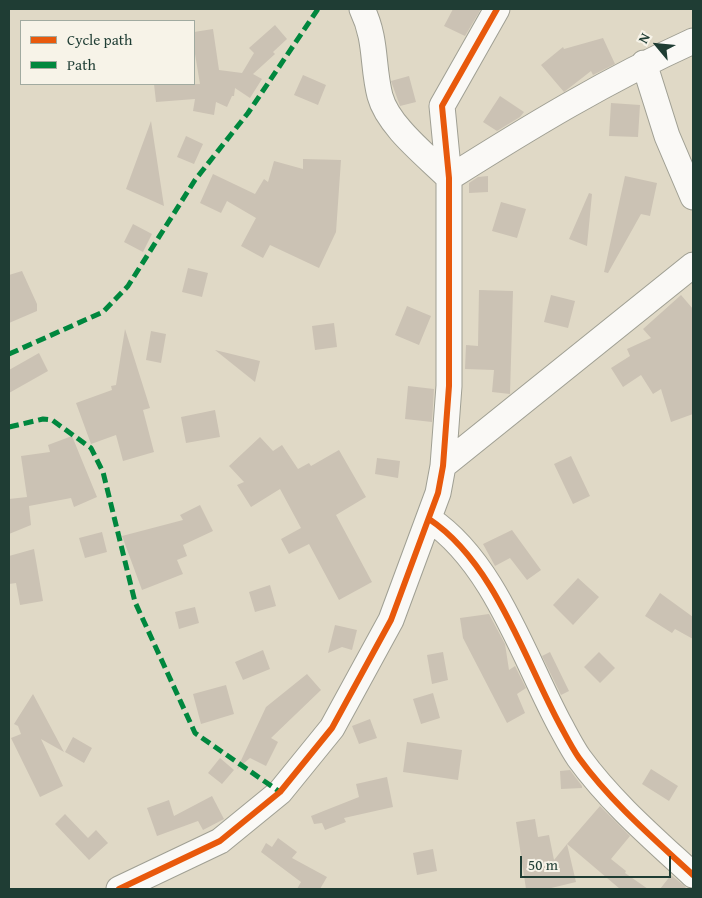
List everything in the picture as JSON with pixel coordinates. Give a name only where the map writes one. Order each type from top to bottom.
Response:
[{"type":"street","points":[[362,9],[372,33],[380,96],[390,118],[449,178]]},
{"type":"street","points":[[119,889],[220,841],[280,792],[332,728],[391,620],[438,493],[443,466],[449,386],[449,178],[442,106],[498,9]]},
{"type":"street","points":[[449,178],[550,115],[644,63],[693,41]]},
{"type":"street","points":[[644,63],[667,136],[693,197]]},
{"type":"street","points":[[443,466],[693,265]]},
{"type":"street","points":[[429,519],[445,529],[492,588],[538,684],[578,758],[619,806],[693,875]]},
{"type":"building","points":[[453,9],[481,9],[465,36],[444,26]]},
{"type":"building","points":[[275,25],[287,39],[273,52],[275,54],[253,74],[262,79],[250,98],[235,88],[234,96],[232,96],[227,107],[216,102],[214,115],[193,111],[195,99],[156,102],[154,85],[200,84],[195,54],[195,32],[213,29],[219,70],[242,73],[254,53],[249,48]]},
{"type":"building","points":[[603,38],[615,64],[593,75],[591,71],[564,92],[541,65],[563,47],[564,49]]},
{"type":"building","points":[[303,75],[326,85],[318,105],[294,95]]},
{"type":"building","points":[[409,76],[416,102],[400,106],[391,81]]},
{"type":"building","points":[[500,96],[524,112],[520,117],[497,131],[483,122]]},
{"type":"building","points":[[611,103],[640,105],[638,137],[609,136]]},
{"type":"building","points":[[151,121],[164,206],[126,189]]},
{"type":"building","points":[[186,136],[203,144],[194,164],[177,157]]},
{"type":"building","points":[[303,159],[341,160],[336,232],[319,268],[270,245],[263,258],[241,246],[256,218],[227,201],[221,213],[200,203],[213,174],[255,194],[264,179],[268,182],[274,161],[303,169]]},
{"type":"building","points":[[488,176],[488,192],[469,193],[469,183],[478,177]]},
{"type":"building","points":[[625,176],[657,183],[650,216],[641,214],[608,273],[604,272]]},
{"type":"building","points":[[589,193],[592,194],[587,246],[569,239]]},
{"type":"building","points":[[501,202],[526,209],[517,238],[492,231]]},
{"type":"building","points":[[133,224],[152,234],[143,252],[124,242]]},
{"type":"building","points":[[188,268],[208,273],[202,297],[182,292]]},
{"type":"building","points":[[22,271],[37,304],[37,311],[9,323],[9,275]]},
{"type":"building","points":[[479,290],[513,291],[510,394],[492,392],[494,370],[465,369],[466,345],[478,346]]},
{"type":"building","points":[[551,295],[575,301],[568,328],[544,322]]},
{"type":"building","points":[[681,295],[693,309],[693,414],[671,422],[661,389],[653,394],[641,375],[623,387],[611,368],[630,356],[627,349],[651,338],[643,329]]},
{"type":"building","points":[[407,306],[431,316],[419,345],[395,335]]},
{"type":"building","points":[[334,323],[337,347],[315,350],[312,326]]},
{"type":"building","points":[[125,329],[150,408],[143,410],[154,452],[123,461],[116,435],[91,444],[76,403],[112,390],[111,386],[116,385]]},
{"type":"building","points":[[151,331],[166,334],[161,363],[146,360]]},
{"type":"building","points":[[215,350],[260,361],[255,382]]},
{"type":"building","points":[[39,353],[48,371],[9,393],[9,370]]},
{"type":"building","points":[[408,386],[434,389],[432,422],[405,419]]},
{"type":"building","points":[[215,410],[220,437],[186,443],[181,417]]},
{"type":"building","points":[[72,436],[97,497],[74,507],[71,498],[29,506],[31,525],[9,534],[9,499],[27,497],[21,456],[50,452],[48,445]]},
{"type":"building","points":[[260,437],[273,451],[282,445],[298,469],[309,463],[311,466],[339,450],[366,497],[336,515],[372,582],[339,600],[309,544],[289,554],[281,539],[301,528],[280,489],[251,507],[237,485],[244,482],[229,466]]},
{"type":"building","points":[[571,456],[590,496],[573,504],[554,464]]},
{"type":"building","points":[[377,458],[400,461],[398,478],[375,474]]},
{"type":"building","points":[[200,505],[213,531],[183,545],[187,556],[177,560],[183,574],[142,590],[122,536],[183,520],[180,515]]},
{"type":"building","points":[[512,530],[541,570],[527,580],[510,558],[495,566],[483,544]]},
{"type":"building","points":[[102,532],[107,552],[85,558],[79,538]]},
{"type":"building","points":[[34,549],[43,601],[20,605],[16,583],[9,584],[9,556]]},
{"type":"building","points":[[578,578],[599,597],[573,625],[553,605]]},
{"type":"building","points":[[270,585],[276,606],[255,612],[249,592]]},
{"type":"building","points":[[660,593],[693,617],[693,639],[675,629],[672,633],[645,616]]},
{"type":"building","points":[[195,607],[199,623],[179,629],[175,612]]},
{"type":"building","points":[[489,614],[505,644],[509,670],[515,666],[526,688],[517,694],[525,713],[507,723],[463,638],[460,618]]},
{"type":"building","points":[[335,625],[357,630],[352,650],[342,647],[328,653]]},
{"type":"building","points":[[263,650],[270,669],[243,680],[235,662]]},
{"type":"building","points":[[443,652],[448,680],[432,684],[427,655]]},
{"type":"building","points":[[550,652],[569,691],[561,695],[542,656]]},
{"type":"building","points":[[599,652],[615,668],[600,683],[584,667]]},
{"type":"building","points":[[307,674],[321,690],[271,738],[278,742],[266,766],[250,758],[237,769],[266,707]]},
{"type":"building","points":[[226,685],[234,714],[201,724],[193,694]]},
{"type":"building","points":[[433,693],[440,718],[421,724],[413,699]]},
{"type":"building","points":[[33,694],[64,752],[41,739],[63,786],[40,797],[11,738],[21,734],[18,726],[14,724]]},
{"type":"building","points":[[370,719],[377,738],[359,744],[352,726]]},
{"type":"building","points":[[73,737],[92,748],[84,763],[65,752]]},
{"type":"building","points":[[407,742],[462,750],[458,780],[403,772]]},
{"type":"building","points":[[220,758],[234,770],[222,784],[208,773]]},
{"type":"building","points":[[651,769],[678,786],[669,801],[642,784]]},
{"type":"building","points":[[570,770],[582,788],[561,789],[560,771]]},
{"type":"building","points":[[387,777],[393,807],[344,818],[346,822],[325,830],[322,823],[314,824],[311,816],[359,797],[356,784]]},
{"type":"building","points":[[212,796],[224,819],[203,830],[198,821],[157,836],[147,808],[169,800],[174,816]]},
{"type":"building","points":[[600,806],[630,836],[611,859],[626,871],[625,873],[648,889],[620,889],[567,844]]},
{"type":"building","points":[[65,814],[88,838],[96,830],[108,843],[89,860],[55,824]]},
{"type":"building","points":[[535,819],[538,837],[549,835],[554,860],[567,844],[576,882],[547,889],[526,889],[516,822]]},
{"type":"building","points":[[278,838],[297,852],[292,858],[327,877],[320,889],[297,889],[301,882],[261,852],[266,843],[272,847]]},
{"type":"building","points":[[433,849],[437,871],[417,875],[413,853]]},
{"type":"building","points":[[671,875],[686,887],[684,889],[660,889]]},
{"type":"marked path","points":[[9,354],[103,312],[128,286],[195,180],[248,113],[318,9]]},
{"type":"marked path","points":[[9,427],[43,419],[52,420],[91,448],[103,472],[135,602],[195,733],[280,792]]},
{"type":"cycle path","points":[[119,889],[220,841],[280,792],[332,728],[391,620],[438,493],[443,466],[449,386],[449,178],[442,106],[497,9]]},
{"type":"cycle path","points":[[429,519],[452,537],[490,585],[560,725],[579,758],[619,805],[693,875]]}]
